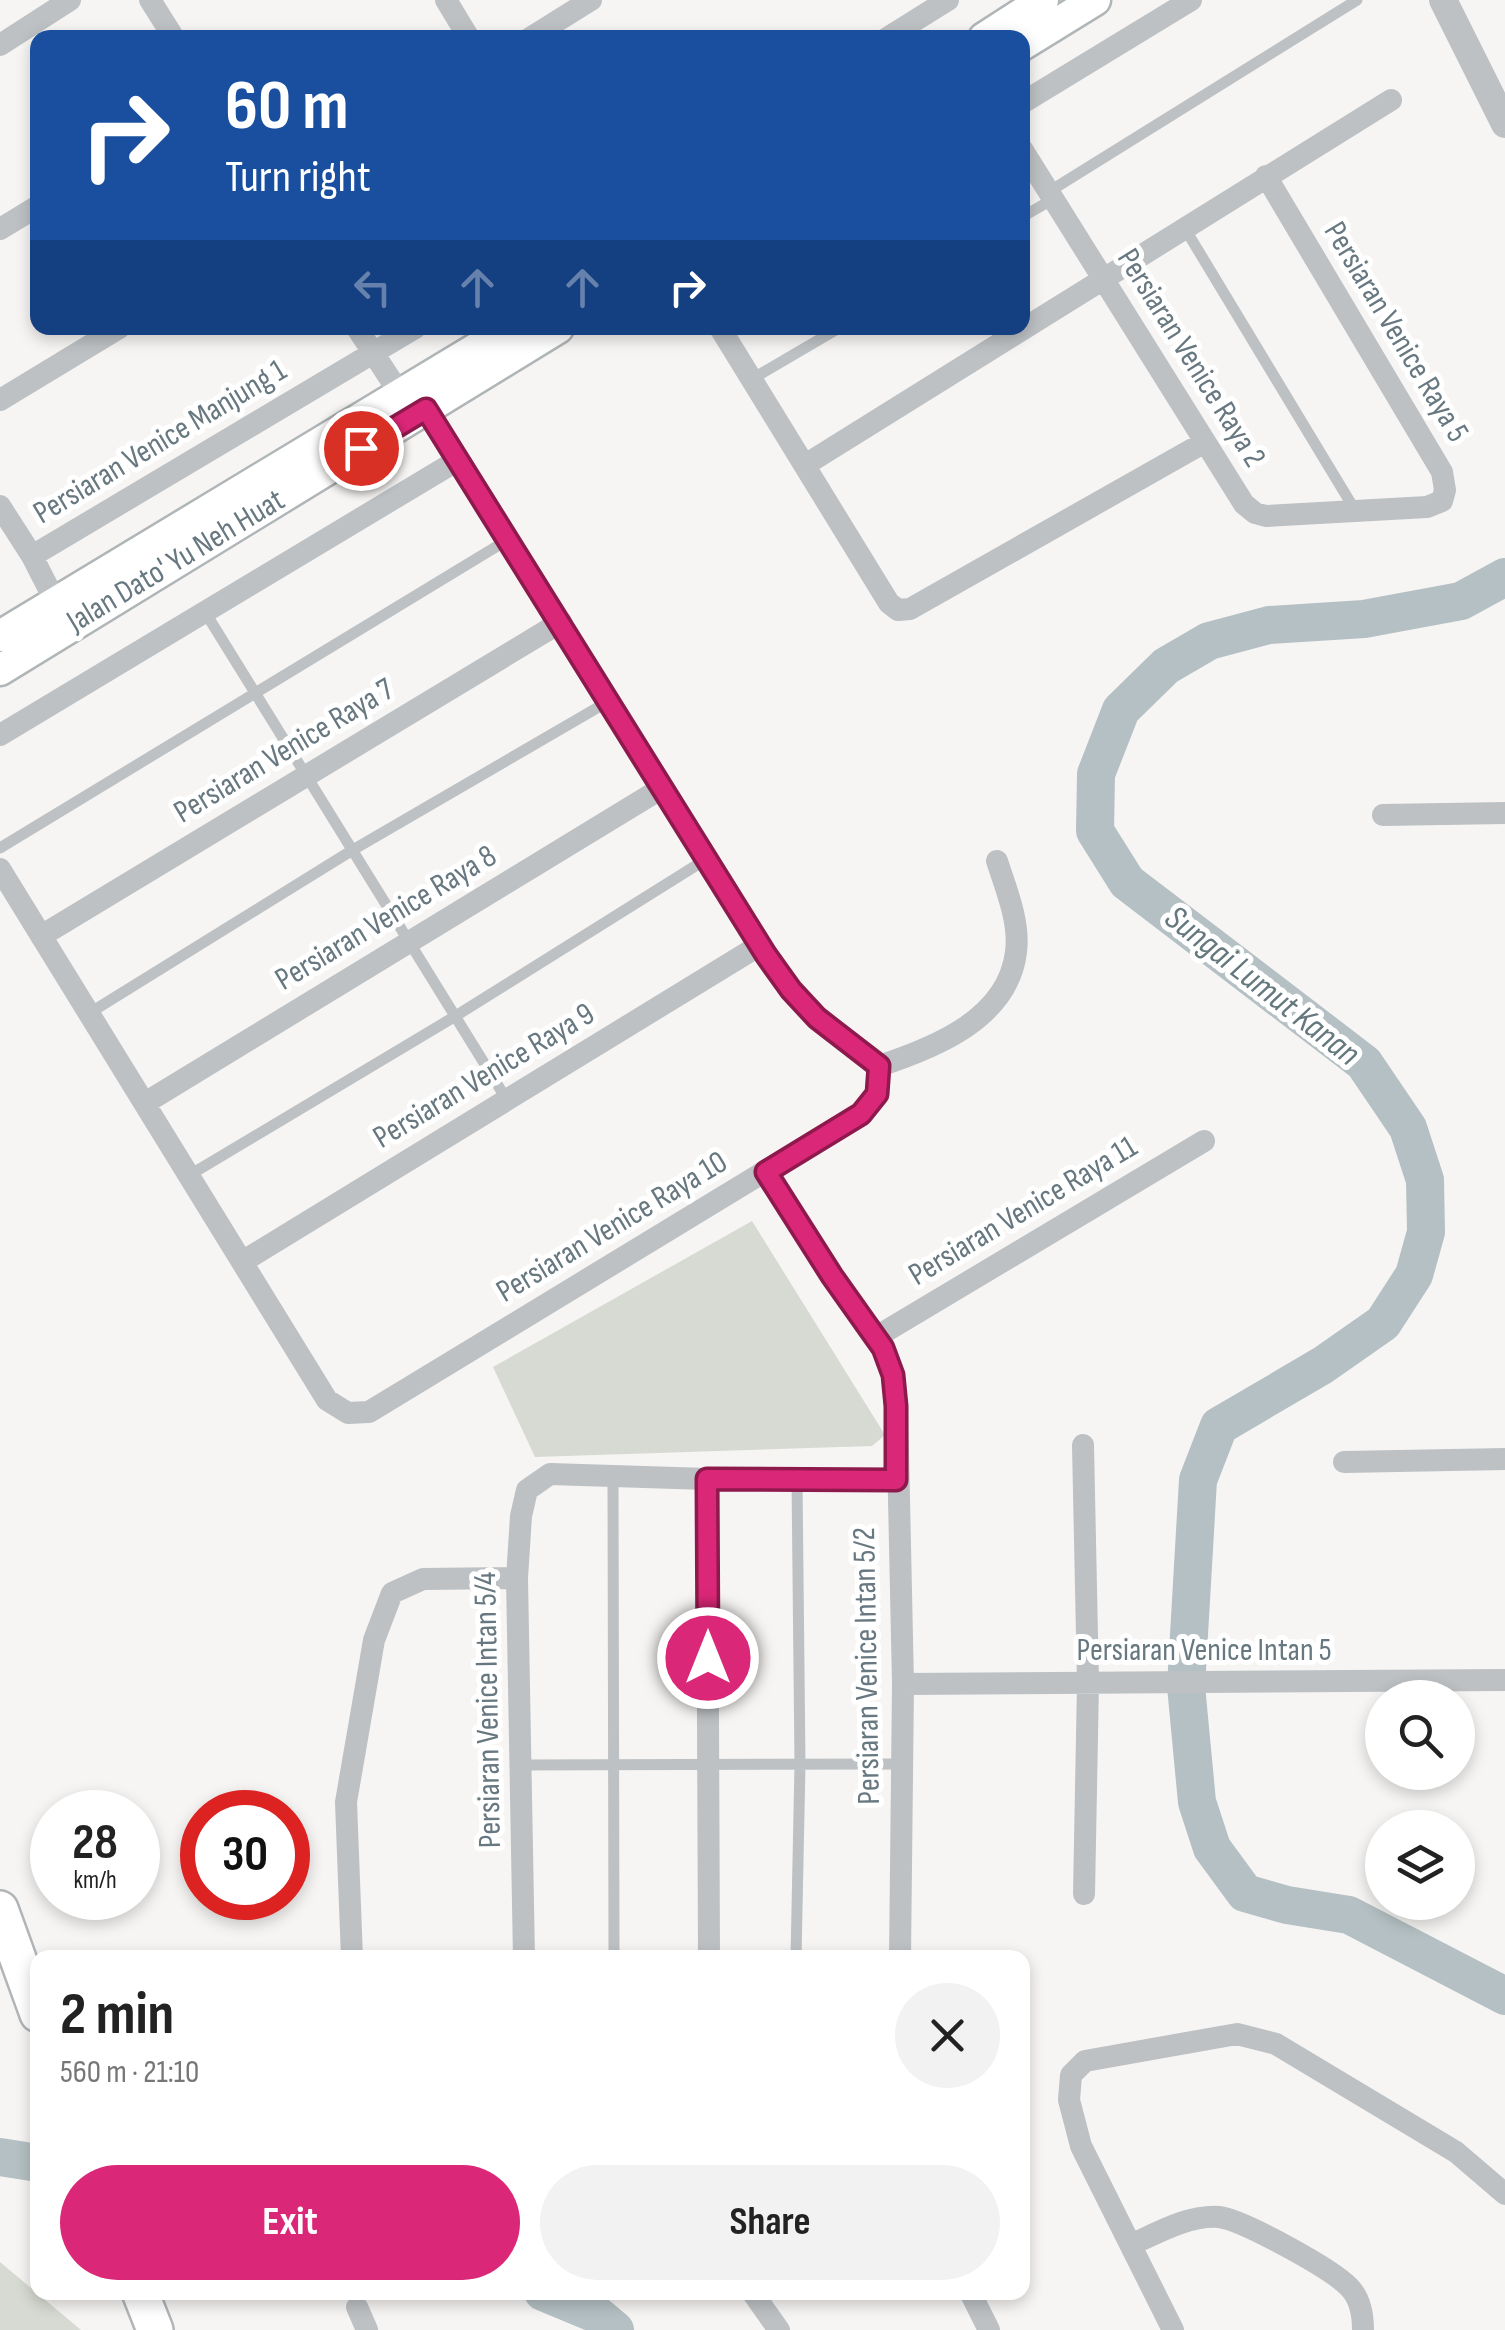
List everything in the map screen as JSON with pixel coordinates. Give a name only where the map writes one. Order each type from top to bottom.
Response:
[{"type":"highway","points":[[0,1909],[30,1992]]},
{"type":"main road","points":[[996,30],[1043,0]]},
{"type":"main road","points":[[1030,40],[1095,0]]},
{"type":"main road","name":"Jalan Dato' Yu Neh Huat","points":[[413,402],[501,335]]},
{"type":"main road","name":"Jalan Dato' Yu Neh Huat","points":[[0,636],[55,601],[247,501],[413,402],[544,335]]},
{"type":"main road","name":"Jalan Dato' Yu Neh Huat","points":[[0,670],[247,501]]},
{"type":"street","points":[[0,45],[70,0]]},
{"type":"street","points":[[150,0],[169,30]]},
{"type":"street","points":[[446,0],[464,30]]},
{"type":"street","points":[[543,30],[591,0]]},
{"type":"street","points":[[901,30],[948,0]]},
{"type":"street","points":[[1030,98],[1190,0]]},
{"type":"street","points":[[1443,0],[1505,124]]},
{"type":"street","points":[[1030,323],[1391,100]]},
{"type":"street","name":"Persiaran Venice Raya 2","points":[[1030,161],[1244,504],[1266,516],[1356,511]]},
{"type":"street","name":"Persiaran Venice Raya 5","points":[[1266,176],[1442,472],[1442,501],[1427,508],[1356,511]]},
{"type":"street","points":[[0,228],[30,211]]},
{"type":"street","points":[[0,400],[107,335]]},
{"type":"street","points":[[361,335],[458,460],[791,990],[817,1018],[879,1066],[924,1051],[956,1033],[982,1014],[1005,988],[1016,952],[1014,918],[997,860]]},
{"type":"street","name":"Persiaran Venice Manjung 1","points":[[32,556],[404,335]]},
{"type":"street","points":[[724,335],[889,604],[898,610],[910,609],[1205,442]]},
{"type":"street","points":[[805,465],[1011,335]]},
{"type":"street","points":[[0,736],[458,460]]},
{"type":"street","points":[[0,506],[55,601]]},
{"type":"street","name":"Persiaran Venice Raya 7","points":[[41,936],[561,622]]},
{"type":"street","name":"Persiaran Venice Raya 8","points":[[144,1103],[662,788]]},
{"type":"street","points":[[1383,814],[1505,813]]},
{"type":"street","points":[[0,869],[242,1262]]},
{"type":"street","name":"Persiaran Venice Raya 9","points":[[242,1262],[760,945]]},
{"type":"street","name":"Persiaran Venice Raya 10","points":[[242,1262],[327,1400],[348,1414],[369,1412],[861,1114],[877,1094],[879,1066]]},
{"type":"street","name":"Persiaran Venice Raya 11","points":[[876,1337],[1204,1141]]},
{"type":"street","name":"Persiaran Venice Intan 5/2","points":[[766,1172],[883,1348],[893,1375],[903,1684],[900,1950]]},
{"type":"street","points":[[1083,1445],[1088,1683],[1084,1894]]},
{"type":"street","points":[[1344,1462],[1505,1459]]},
{"type":"street","name":"Persiaran Venice Intan 5/4","points":[[524,1950],[518,1578],[521,1516],[527,1490],[550,1474],[613,1476]]},
{"type":"street","points":[[613,1476],[896,1480]]},
{"type":"street","points":[[707,1479],[708,1950]]},
{"type":"street","points":[[352,1950],[346,1802],[374,1640],[392,1593],[423,1578],[518,1578]]},
{"type":"street","name":"Persiaran Venice Intan 5","points":[[903,1684],[1505,1680]]},
{"type":"street","points":[[1173,2330],[1081,2146],[1069,2100],[1071,2075],[1084,2061],[1236,2034],[1276,2044],[1456,2152],[1505,2194]]},
{"type":"street","points":[[1130,2245],[1192,2220],[1221,2217],[1309,2259],[1352,2288],[1363,2314],[1364,2330]]},
{"type":"street","points":[[758,2300],[780,2330]]},
{"type":"street","points":[[974,2300],[989,2330]]},
{"type":"street","points":[[357,2307],[366,2330]]},
{"type":"lane","points":[[1030,211],[1357,0]]},
{"type":"lane","points":[[1184,227],[1356,511]]},
{"type":"lane","points":[[752,380],[827,335]]},
{"type":"lane","points":[[0,848],[509,539]]},
{"type":"lane","points":[[205,612],[508,1100]]},
{"type":"lane","points":[[88,1014],[351,851],[609,702]]},
{"type":"lane","points":[[188,1176],[454,1017],[708,858]]},
{"type":"lane","points":[[613,1476],[614,1950]]},
{"type":"lane","points":[[796,1950],[800,1764],[797,1480]]},
{"type":"lane","points":[[521,1765],[902,1764]]},
{"type":"shaded area","points":[[752,1221],[885,1435],[872,1446],[535,1457],[493,1367]]},
{"type":"shaded area","points":[[0,2262],[30,2287],[30,2300],[45,2300],[81,2330],[0,2330]]},
{"type":"waterway","name":"Sungai Lumut Kanan","points":[[1505,577],[1461,601],[1364,619],[1269,625],[1209,641],[1166,666],[1121,710],[1096,774],[1095,831],[1127,882],[1364,1063],[1408,1128],[1425,1180],[1426,1232],[1414,1275],[1383,1323],[1323,1365],[1219,1426],[1198,1480],[1186,1686],[1197,1802],[1212,1848],[1245,1893],[1287,1905],[1349,1915],[1505,1996]]},
{"type":"waterway","name":"Sungai Lumut Kanan","points":[[0,2157],[30,2162]]},
{"type":"waterway","name":"Sungai Lumut Kanan","points":[[562,2300],[596,2314],[615,2330]]},
{"type":"route","points":[[361,448],[426,409],[766,955],[817,1018],[879,1066],[877,1094],[861,1114],[766,1172],[883,1348],[893,1375],[896,1480],[707,1479],[708,1658]]}]
